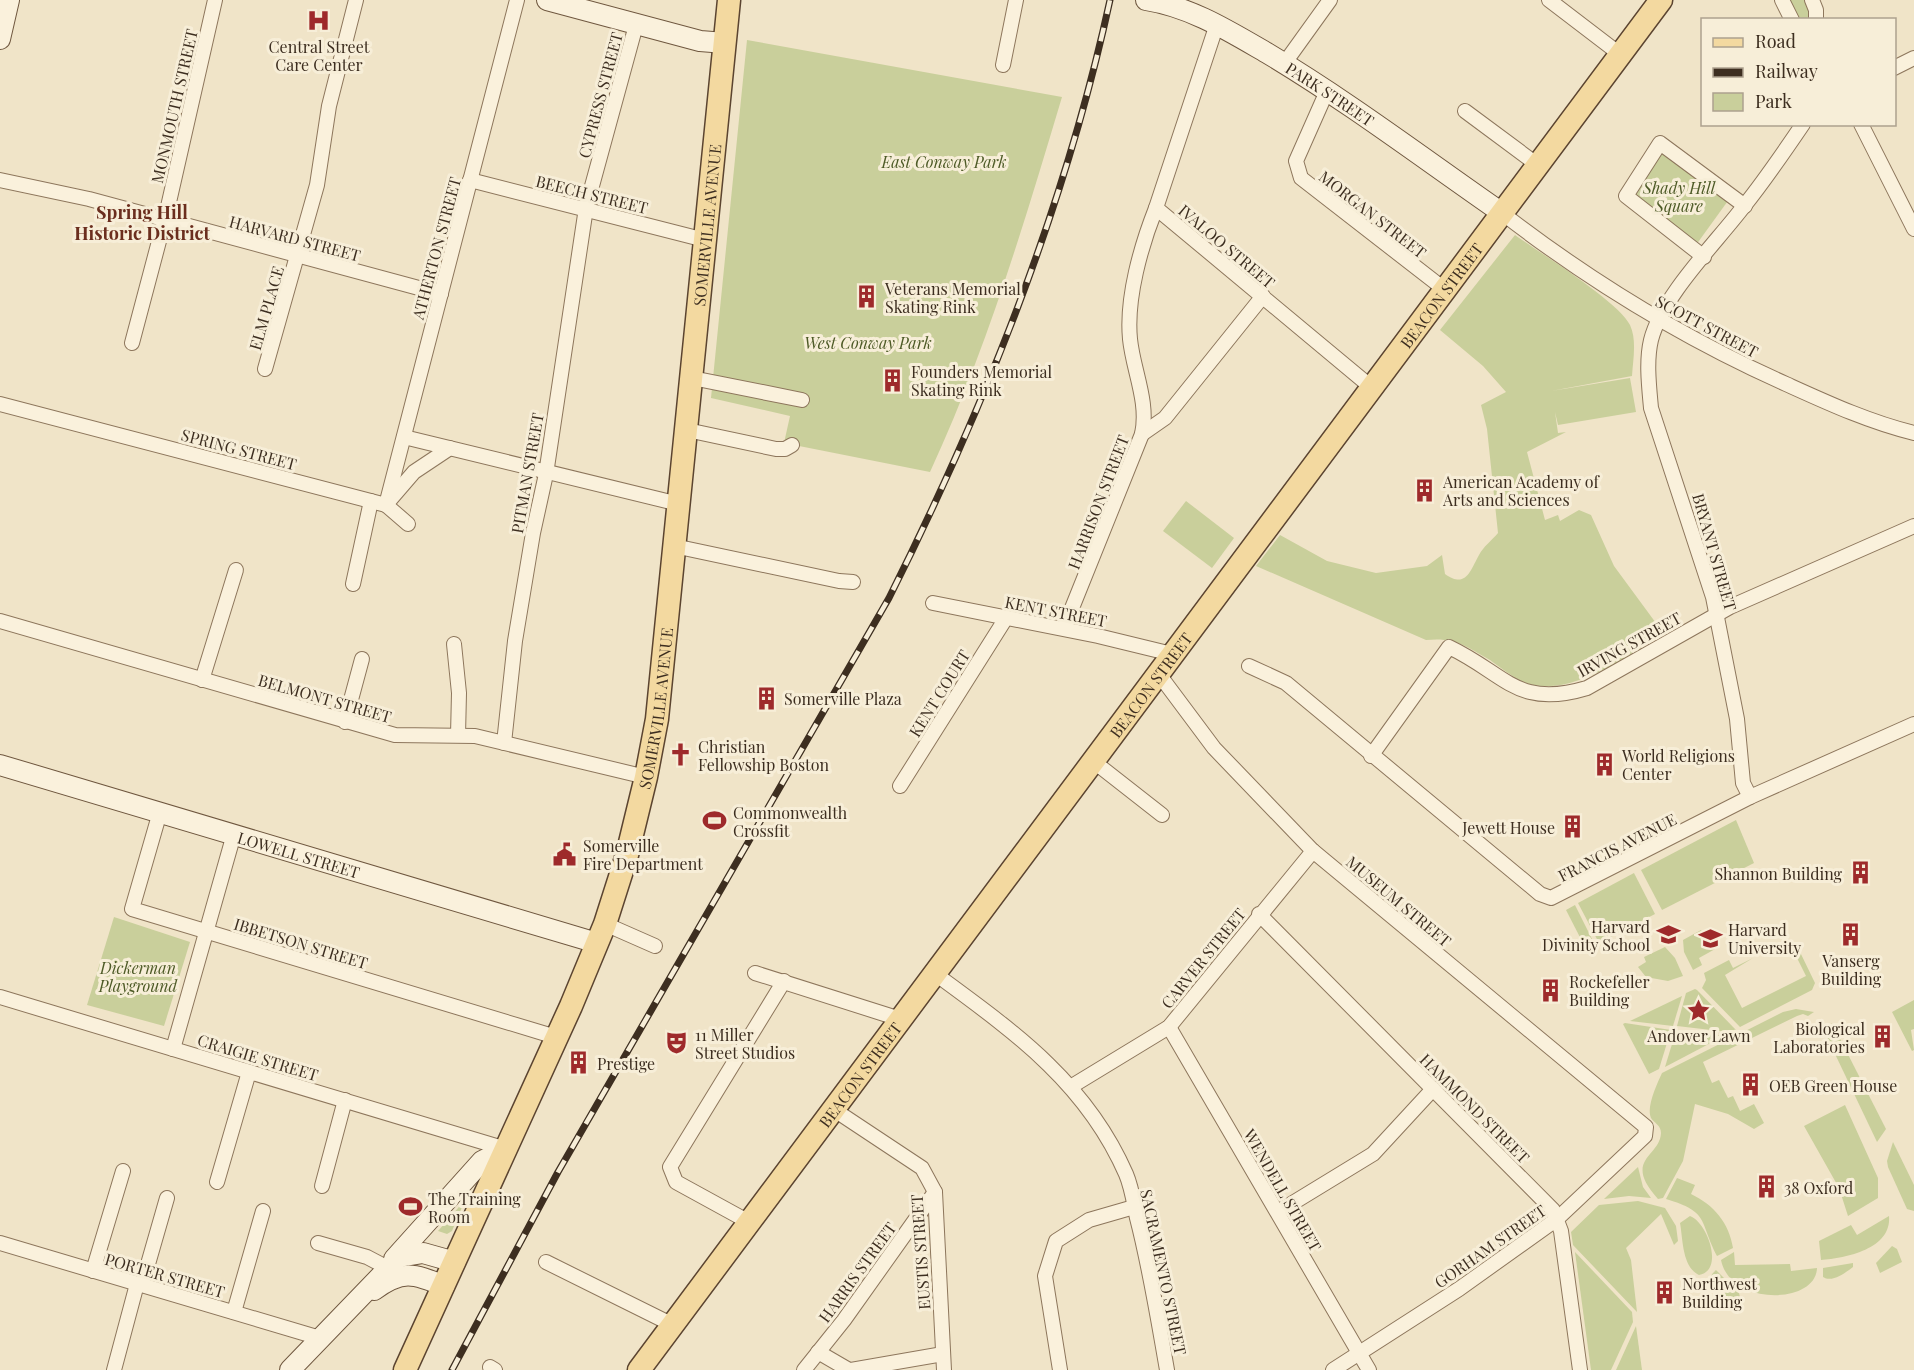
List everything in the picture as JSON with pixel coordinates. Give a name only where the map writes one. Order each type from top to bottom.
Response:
[{"type":"main road","name":"SOMERVILLE AVENUE","points":[[405,1370],[601,933],[627,855],[646,777],[657,719],[729,0]]},
{"type":"main road","name":"BEACON STREET","points":[[647,1367],[673,1325],[749,1222],[1661,0]]},
{"type":"street","points":[[0,39],[9,0]]},
{"type":"street","name":"MONMOUTH STREET","points":[[132,343],[165,220],[215,0]]},
{"type":"street","name":"ELM PLACE","points":[[265,369],[318,185],[329,106],[356,0]]},
{"type":"street","name":"ATHERTON STREET","points":[[386,505],[517,0]]},
{"type":"street","points":[[547,0],[700,41],[725,43]]},
{"type":"street","points":[[1003,65],[1016,0]]},
{"type":"street","name":"PARK STREET","points":[[1146,0],[1174,6],[1217,24],[1284,64],[1327,91],[1502,213]]},
{"type":"street","points":[[1284,64],[1329,0]]},
{"type":"street","points":[[1549,0],[1621,55]]},
{"type":"street","points":[[1782,0],[1791,18]]},
{"type":"street","points":[[1812,0],[1816,18]]},
{"type":"street","name":"IVALOO STREET","points":[[1217,24],[1156,208],[1371,387]]},
{"type":"street","name":"CYPRESS STREET","points":[[586,208],[636,25]]},
{"type":"street","points":[[1896,67],[1914,58]]},
{"type":"street","name":"MORGAN STREET","points":[[1327,91],[1296,161],[1301,178],[1444,289]]},
{"type":"street","points":[[1465,111],[1539,166]]},
{"type":"street","name":"BRYANT STREET","points":[[1750,797],[1743,783],[1737,719],[1717,614],[1702,558],[1651,408],[1648,382],[1651,339],[1666,303],[1745,206],[1802,126]]},
{"type":"street","points":[[1862,126],[1914,229]]},
{"type":"street","points":[[1704,256],[1626,196],[1660,143],[1745,206]]},
{"type":"street","name":"HARVARD STREET","points":[[0,180],[89,199],[441,294]]},
{"type":"street","name":"BEECH STREET","points":[[470,180],[705,240]]},
{"type":"street","name":"PITMAN STREET","points":[[504,743],[515,640],[533,533],[546,474],[586,208]]},
{"type":"street","name":"HARRISON STREET","points":[[1064,628],[1142,434],[1143,408],[1132,354],[1130,322],[1138,263],[1156,208]]},
{"type":"street","name":"SCOTT STREET","points":[[1502,213],[1660,320],[1730,360],[1843,410],[1914,433]]},
{"type":"street","points":[[1142,434],[1165,418],[1263,296]]},
{"type":"street","points":[[692,378],[801,400]]},
{"type":"street","name":"SPRING STREET","points":[[0,404],[386,505]]},
{"type":"street","points":[[687,430],[776,449],[785,449],[792,445]]},
{"type":"street","points":[[404,437],[546,474],[679,504]]},
{"type":"street","points":[[408,524],[386,505],[414,472],[450,448]]},
{"type":"street","points":[[353,584],[371,501]]},
{"type":"street","name":"IRVING STREET","points":[[1371,756],[1449,647],[1466,655],[1517,689],[1543,696],[1567,694],[1587,688],[1717,614],[1772,587],[1914,526]]},
{"type":"street","points":[[674,546],[839,581],[854,582]]},
{"type":"street","points":[[202,680],[236,570]]},
{"type":"street","name":"KENT STREET","points":[[933,603],[1064,628],[1172,654]]},
{"type":"street","name":"KENT COURT","points":[[900,786],[1006,618]]},
{"type":"street","name":"BELMONT STREET","points":[[0,621],[395,735],[475,736],[646,777]]},
{"type":"street","points":[[454,644],[459,693],[458,735]]},
{"type":"street","points":[[345,722],[362,659]]},
{"type":"street","name":"FRANCIS AVENUE","points":[[1249,666],[1286,683],[1371,756],[1540,894],[1551,898],[1750,797],[1914,724]]},
{"type":"street","name":"MUSEUM STREET","points":[[1158,673],[1214,748],[1312,851],[1646,1127]]},
{"type":"street","points":[[1093,760],[1162,815]]},
{"type":"street","name":"LOWELL STREET","points":[[0,765],[234,834],[601,933]]},
{"type":"street","name":"IBBETSON STREET","points":[[160,812],[132,909],[556,1037]]},
{"type":"street","points":[[173,1049],[234,834]]},
{"type":"street","name":"CARVER STREET","points":[[1072,1086],[1169,1026],[1312,851]]},
{"type":"street","name":"HAMMOND STREET","points":[[1259,914],[1552,1209],[1563,1242],[1580,1370]]},
{"type":"street","points":[[601,933],[655,946]]},
{"type":"street","points":[[755,973],[900,1019]]},
{"type":"street","name":"SACRAMENTO STREET","points":[[934,973],[1007,1026],[1072,1086],[1108,1138],[1127,1176],[1167,1370]]},
{"type":"street","points":[[749,1222],[676,1182],[670,1167],[784,981]]},
{"type":"street","name":"CRAIGIE STREET","points":[[0,997],[506,1149]]},
{"type":"street","name":"WENDELL STREET","points":[[1169,1026],[1369,1370]]},
{"type":"street","points":[[217,1182],[249,1072]]},
{"type":"street","points":[[1278,1212],[1373,1154],[1433,1089]]},
{"type":"street","points":[[322,1186],[345,1100]]},
{"type":"street","name":"EUSTIS STREET","points":[[833,1109],[922,1168],[936,1192],[944,1370]]},
{"type":"street","name":"GORHAM STREET","points":[[1333,1370],[1459,1289],[1557,1219],[1645,1136],[1646,1127]]},
{"type":"street","points":[[290,1370],[362,1298],[482,1161],[506,1149]]},
{"type":"street","points":[[93,1271],[123,1171]]},
{"type":"street","name":"HARRIS STREET","points":[[804,1370],[936,1192]]},
{"type":"street","points":[[114,1370],[166,1198]]},
{"type":"street","points":[[1060,1370],[1046,1276],[1056,1241],[1089,1220],[1134,1207]]},
{"type":"street","points":[[234,1312],[263,1211]]},
{"type":"street","points":[[318,1243],[368,1257],[386,1268]]},
{"type":"street","name":"PORTER STREET","points":[[0,1244],[320,1338]]},
{"type":"street","points":[[386,1268],[399,1257],[416,1253],[434,1254],[455,1262]]},
{"type":"street","points":[[546,1262],[673,1325]]},
{"type":"street","points":[[362,1298],[387,1280],[403,1275],[417,1275],[444,1286]]},
{"type":"street","points":[[818,1352],[850,1370],[943,1354]]},
{"type":"green space","points":[[1786,0],[1805,0],[1811,11],[1810,18],[1795,18]]},
{"type":"green space","points":[[747,40],[1062,97],[986,334],[930,472],[784,443],[790,416],[711,398]]},
{"type":"green space","name":"Shady Hill Square","points":[[1662,148],[1730,198],[1696,245],[1627,195]]},
{"type":"green space","points":[[1515,235],[1595,291],[1623,315],[1630,325],[1634,344],[1632,376],[1551,391],[1630,378],[1636,412],[1558,425],[1555,412],[1558,433],[1566,432],[1527,452],[1545,520],[1558,515],[1560,521],[1579,510],[1591,515],[1614,566],[1664,634],[1617,662],[1582,679],[1547,686],[1529,684],[1519,680],[1490,660],[1453,641],[1426,640],[1256,566],[1280,535],[1327,561],[1376,573],[1427,566],[1442,555],[1445,574],[1458,580],[1463,579],[1470,572],[1485,546],[1498,533],[1487,429],[1481,405],[1506,392],[1483,366],[1440,330]]},
{"type":"green space","points":[[1186,501],[1234,538],[1212,568],[1163,531]]},
{"type":"green space","points":[[1736,820],[1754,863],[1662,910],[1641,870]]},
{"type":"green space","points":[[1634,873],[1655,914],[1599,943],[1578,903]]},
{"type":"green space","points":[[1575,905],[1595,945],[1586,949],[1566,910]]},
{"type":"green space","name":"Dickerman Playground","points":[[114,917],[190,942],[164,1026],[87,1005]]},
{"type":"green space","points":[[1701,930],[1703,933],[1709,931],[1717,948],[1699,958],[1702,965],[1693,970],[1684,952],[1683,940]]},
{"type":"green space","points":[[1665,947],[1675,958],[1683,976],[1668,981],[1646,977],[1638,967],[1646,962],[1644,957]]},
{"type":"green space","points":[[1799,950],[1815,983],[1812,990],[1740,1027],[1702,988],[1706,980],[1704,973],[1729,960],[1733,968],[1753,958],[1725,975],[1742,1008],[1806,976],[1794,952]]},
{"type":"green space","name":"Andover Lawn","points":[[1695,989],[1736,1030],[1728,1032],[1677,1026],[1686,993]]},
{"type":"green space","name":"Andover Lawn","points":[[1682,996],[1673,1026],[1630,1021]]},
{"type":"green space","points":[[1914,1000],[1914,1029],[1911,1030],[1914,1050],[1912,1051],[1892,1012]]},
{"type":"green space","points":[[1796,1009],[1814,1012],[1808,1016],[1803,1014],[1797,1016],[1703,1062],[1712,1083],[1719,1080],[1728,1098],[1733,1096],[1740,1111],[1754,1104],[1764,1123],[1754,1129],[1728,1114],[1695,1104],[1683,1161],[1663,1198],[1658,1199],[1648,1186],[1643,1175],[1643,1167],[1659,1141],[1661,1133],[1659,1126],[1651,1118],[1650,1108],[1662,1073],[1783,1012]]},
{"type":"green space","points":[[1832,1023],[1886,1129],[1877,1142],[1825,1033]]},
{"type":"green space","name":"Andover Lawn","points":[[1623,1024],[1671,1030],[1659,1069],[1649,1074]]},
{"type":"green space","name":"Andover Lawn","points":[[1676,1031],[1724,1036],[1665,1067]]},
{"type":"green space","points":[[1845,1105],[1878,1178],[1878,1198],[1848,1216],[1839,1188],[1804,1126]]},
{"type":"green space","points":[[1893,1142],[1914,1185],[1914,1211],[1907,1209],[1888,1167],[1887,1161]]},
{"type":"green space","points":[[1638,1167],[1643,1187],[1651,1198],[1629,1196],[1604,1199]]},
{"type":"green space","points":[[1677,1178],[1695,1185],[1691,1194],[1707,1204],[1719,1216],[1728,1231],[1733,1248],[1717,1256],[1705,1226],[1697,1214],[1690,1208],[1666,1199]]},
{"type":"green space","points":[[465,1200],[452,1231],[447,1234],[438,1231]]},
{"type":"green space","points":[[1638,1201],[1665,1208],[1676,1226],[1678,1241],[1674,1245],[1661,1214],[1626,1248],[1631,1260],[1637,1312],[1573,1245],[1571,1232],[1599,1205]]},
{"type":"green space","points":[[1690,1216],[1702,1227],[1711,1246],[1711,1265],[1707,1271],[1699,1275],[1689,1266],[1683,1244],[1680,1223]]},
{"type":"green space","points":[[1889,1216],[1888,1227],[1883,1237],[1875,1244],[1854,1254],[1821,1260],[1819,1241],[1851,1225],[1857,1235]]},
{"type":"green space","points":[[1892,1246],[1897,1249],[1902,1262],[1880,1273],[1876,1263]]},
{"type":"green space","points":[[1575,1252],[1632,1312],[1633,1322],[1611,1370],[1591,1370]]},
{"type":"green space","points":[[1734,1252],[1735,1265],[1790,1264],[1791,1271],[1817,1268],[1813,1280],[1803,1289],[1789,1294],[1755,1293],[1740,1286],[1728,1275],[1721,1260]]},
{"type":"green space","points":[[1853,1263],[1853,1267],[1838,1276],[1830,1279],[1823,1277],[1823,1268]]},
{"type":"green space","points":[[1716,1270],[1739,1293],[1740,1297],[1722,1298],[1715,1292],[1710,1285],[1710,1278]]},
{"type":"green space","points":[[1636,1326],[1642,1370],[1616,1370]]},
{"type":"railway","points":[[452,1370],[558,1172],[889,598],[924,526],[989,380],[1045,231],[1070,154],[1110,0]]},
{"type":"place","name":"Central Street Care Center","points":[[319,21]]},
{"type":"place","name":"Veterans Memorial Skating Rink","points":[[867,297]]},
{"type":"place","name":"Founders Memorial Skating Rink","points":[[893,380]]},
{"type":"place","name":"American Academy of Arts and Sciences","points":[[1425,490]]},
{"type":"place","name":"Somerville Plaza","points":[[766,698]]},
{"type":"place","name":"Christian Fellowship Boston","points":[[680,755]]},
{"type":"place","name":"World Religions Center","points":[[1604,764]]},
{"type":"place","name":"Commonwealth Crossfit","points":[[715,821]]},
{"type":"place","name":"Jewett House","points":[[1573,827]]},
{"type":"place","name":"Somerville Fire Department","points":[[565,854]]},
{"type":"place","name":"Shannon Building","points":[[1860,873]]},
{"type":"place","name":"Harvard Divinity School","points":[[1668,935]]},
{"type":"place","name":"Vanserg Building","points":[[1851,935]]},
{"type":"place","name":"Harvard University","points":[[1710,938]]},
{"type":"place","name":"Rockefeller Building","points":[[1551,990]]},
{"type":"place","name":"Andover Lawn","points":[[1699,1010]]},
{"type":"place","name":"Biological Laboratories","points":[[1883,1037]]},
{"type":"place","name":"11 Miller Street Studios","points":[[677,1043]]},
{"type":"place","name":"Prestige","points":[[579,1063]]},
{"type":"place","name":"OEB Green House","points":[[1751,1085]]},
{"type":"place","name":"38 Oxford","points":[[1766,1187]]},
{"type":"place","name":"The Training Room","points":[[410,1207]]},
{"type":"place","name":"Northwest Building","points":[[1664,1292]]},
{"type":"district","name":"Spring Hill Historic District","points":[[142,222]]},
{"type":"park label","name":"East Conway Park","points":[[944,161]]},
{"type":"park label","name":"West Conway Park","points":[[868,342]]}]
